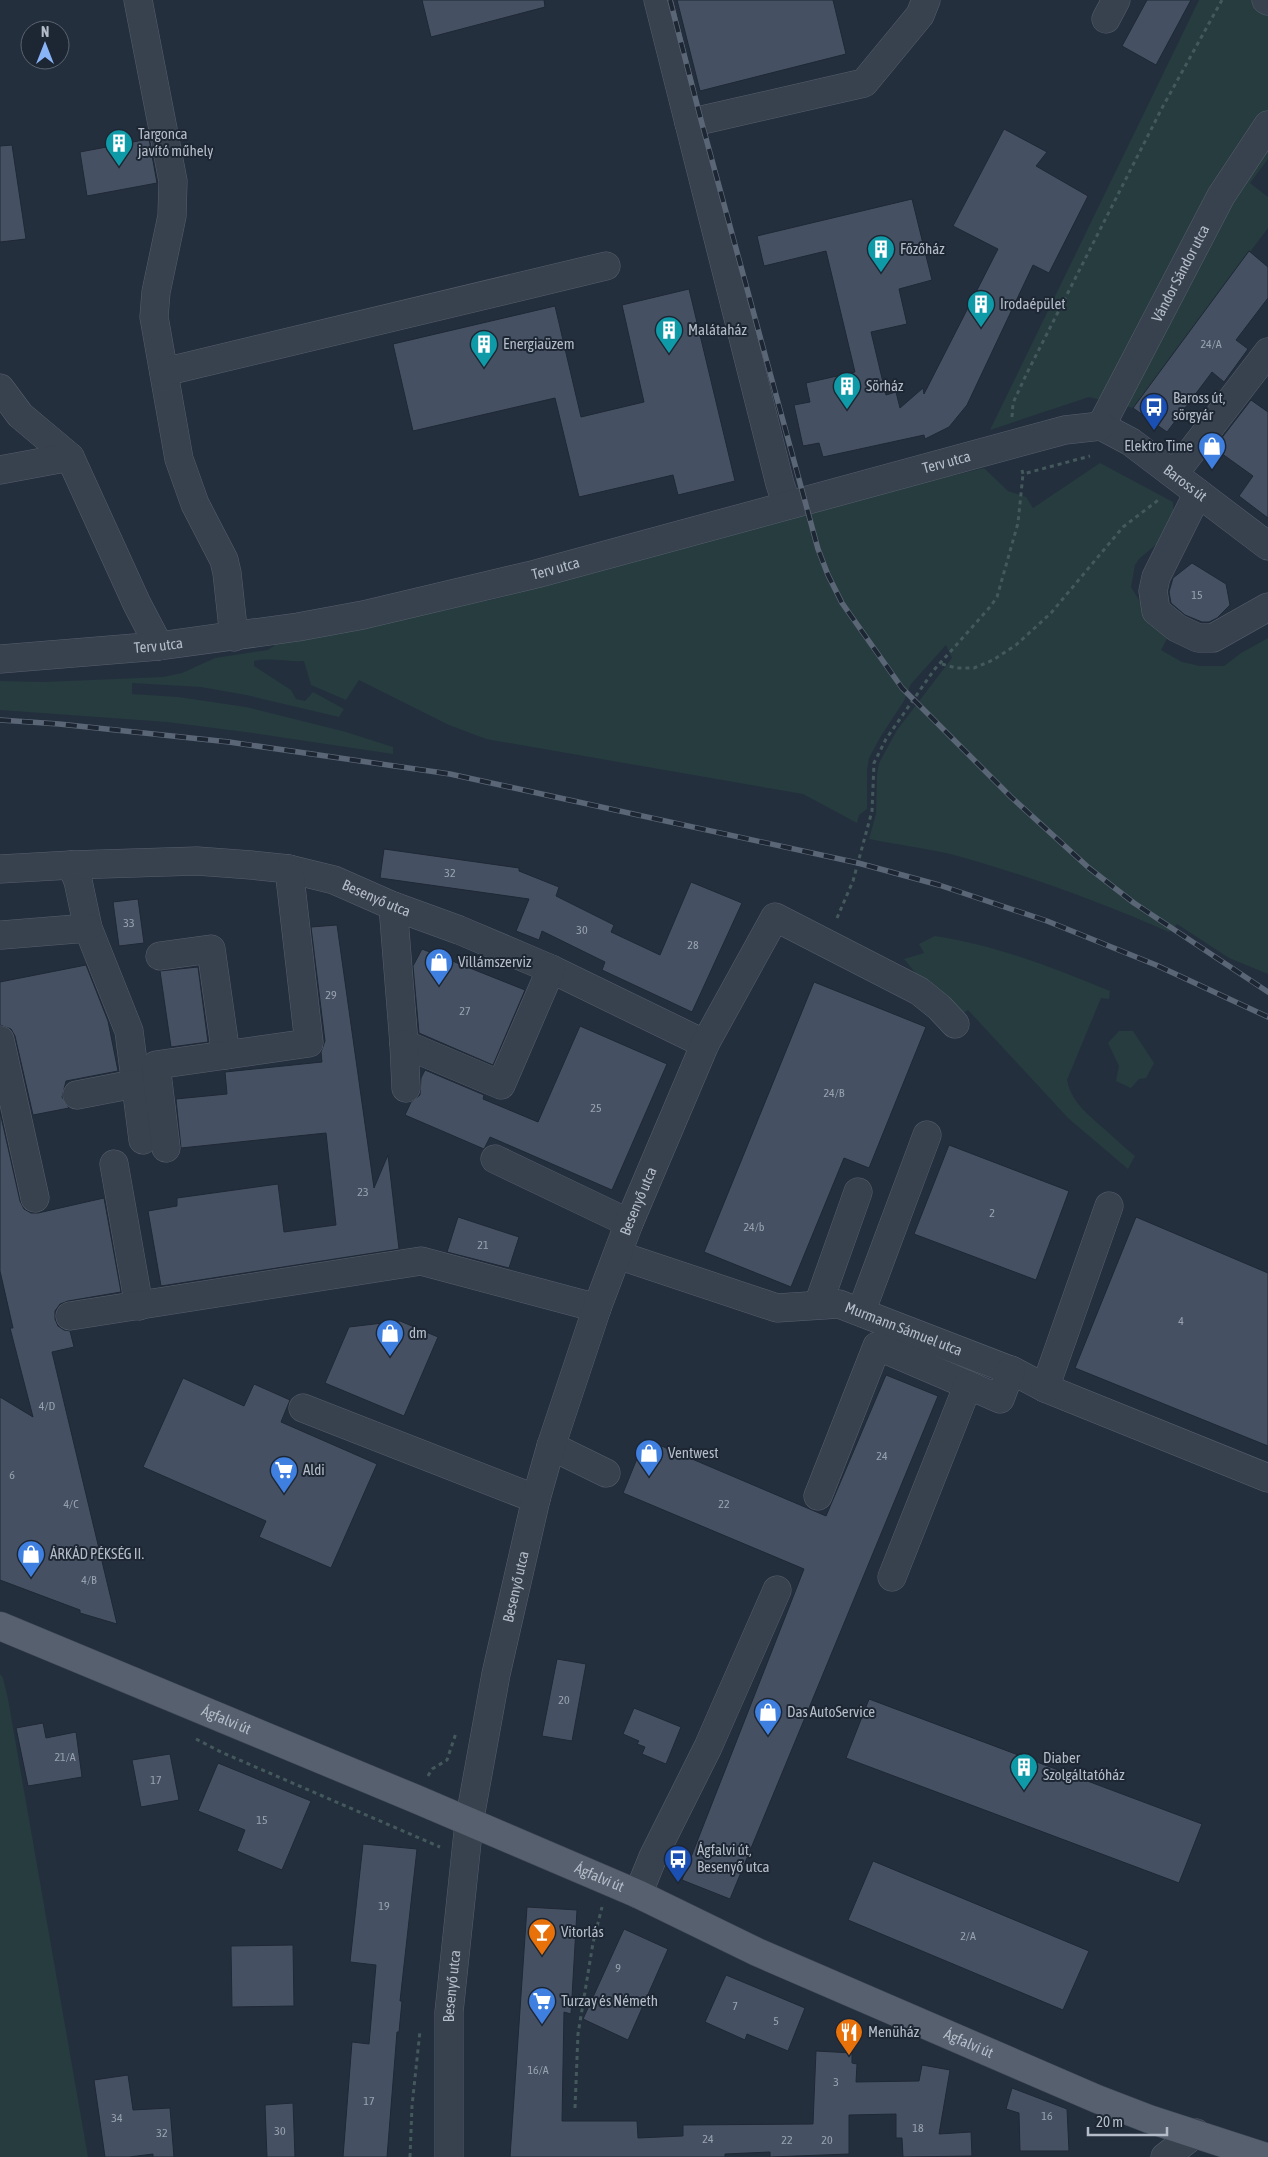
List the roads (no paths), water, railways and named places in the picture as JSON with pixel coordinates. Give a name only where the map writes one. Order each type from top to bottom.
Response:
[{"type":"main road","name":"Ágfalvi út","points":[[0,1626],[638,1894],[757,1952],[1097,2099],[1149,2119],[1266,2157]]},
{"type":"street","points":[[138,0],[173,181],[172,216],[156,292],[154,317],[179,459],[187,485],[224,560],[234,637]]},
{"type":"street","points":[[658,0],[780,484],[787,505]]},
{"type":"street","points":[[689,123],[864,83],[920,15],[926,0]]},
{"type":"street","name":"Vándor Sándor utca","points":[[1101,426],[1221,196],[1268,125]]},
{"type":"street","points":[[164,372],[606,266]]},
{"type":"street","points":[[1268,352],[1185,483],[1153,592],[1156,611],[1177,628],[1198,638],[1213,638],[1268,607]]},
{"type":"street","points":[[0,388],[20,415],[70,457],[137,604],[160,646]]},
{"type":"street","name":"Terv utca","points":[[0,659],[160,646],[234,637],[363,614],[536,574],[1065,430],[1101,426]]},
{"type":"street","name":"Baross út","points":[[1101,426],[1131,442],[1268,546]]},
{"type":"street","points":[[0,470],[70,457]]},
{"type":"street","name":"Besenyő utca","points":[[0,869],[62,865],[197,862],[251,864],[289,869],[334,880],[393,906],[460,930],[551,969],[705,1044]]},
{"type":"street","points":[[62,865],[78,881],[88,928],[129,1031],[134,1084],[155,1144],[156,1065],[309,1043],[289,869]]},
{"type":"street","points":[[393,906],[406,1088]]},
{"type":"street","name":"Besenyő utca","points":[[448,2157],[450,2012],[469,1823],[496,1674],[536,1499],[551,1446],[597,1308],[629,1224],[705,1044],[775,917],[919,991],[940,1007],[955,1024]]},
{"type":"street","points":[[2,935],[88,928]]},
{"type":"street","points":[[160,956],[211,949],[226,1055]]},
{"type":"street","points":[[404,1044],[501,1085],[551,969]]},
{"type":"street","points":[[0,1040],[35,1198]]},
{"type":"street","points":[[77,1094],[134,1084]]},
{"type":"street","points":[[861,1312],[927,1135]]},
{"type":"street","points":[[495,1158],[629,1224]]},
{"type":"street","points":[[114,1164],[139,1306]]},
{"type":"street","points":[[818,1305],[858,1192]]},
{"type":"street","points":[[1045,1388],[1108,1206]]},
{"type":"street","name":"Murmann Sámuel utca","points":[[618,1255],[777,1308],[839,1304],[1013,1371],[1045,1388],[1268,1478]]},
{"type":"street","points":[[70,1316],[421,1261],[597,1308]]},
{"type":"street","points":[[818,1496],[877,1346],[1000,1399],[1013,1371]]},
{"type":"street","points":[[892,1577],[968,1386]]},
{"type":"street","points":[[303,1408],[536,1499]]},
{"type":"street","points":[[551,1446],[606,1473]]},
{"type":"street","points":[[638,1894],[653,1857],[708,1746],[777,1590]]},
{"type":"street","points":[[1165,2157],[1196,2133]]},
{"type":"railway","points":[[670,0],[818,549],[842,603],[902,688],[1011,797],[1089,868],[1134,903],[1268,992]]},
{"type":"railway","points":[[0,720],[59,724],[229,742],[450,774],[858,863],[939,885],[1047,921],[1156,965],[1268,1017]]},
{"type":"place","name":"Targonca javító műhely","points":[[119,167]]},
{"type":"place","name":"Főzőház","points":[[881,273]]},
{"type":"place","name":"Irodaépület","points":[[981,328]]},
{"type":"place","name":"Malátaház","points":[[669,354]]},
{"type":"place","name":"Energiaüzem","points":[[484,368]]},
{"type":"place","name":"Sörház","points":[[847,410]]},
{"type":"place","name":"Baross út, sörgyár","points":[[1154,431]]},
{"type":"place","name":"Elektro Time","points":[[1212,470]]},
{"type":"place","name":"Villámszerviz","points":[[439,986]]},
{"type":"place","name":"dm","points":[[390,1357]]},
{"type":"place","name":"Ventwest","points":[[649,1477]]},
{"type":"place","name":"Aldi","points":[[284,1494]]},
{"type":"place","name":"ÁRKÁD PÉKSÉG II.","points":[[31,1578]]},
{"type":"place","name":"Das AutoService","points":[[768,1736]]},
{"type":"place","name":"Diaber Szolgáltatóház","points":[[1024,1791]]},
{"type":"place","name":"Ágfalvi út, Besenyő utca","points":[[678,1883]]},
{"type":"place","name":"Vitorlás","points":[[542,1956]]},
{"type":"place","name":"Turzay és Németh","points":[[542,2025]]},
{"type":"place","name":"Menüház","points":[[849,2056]]}]
